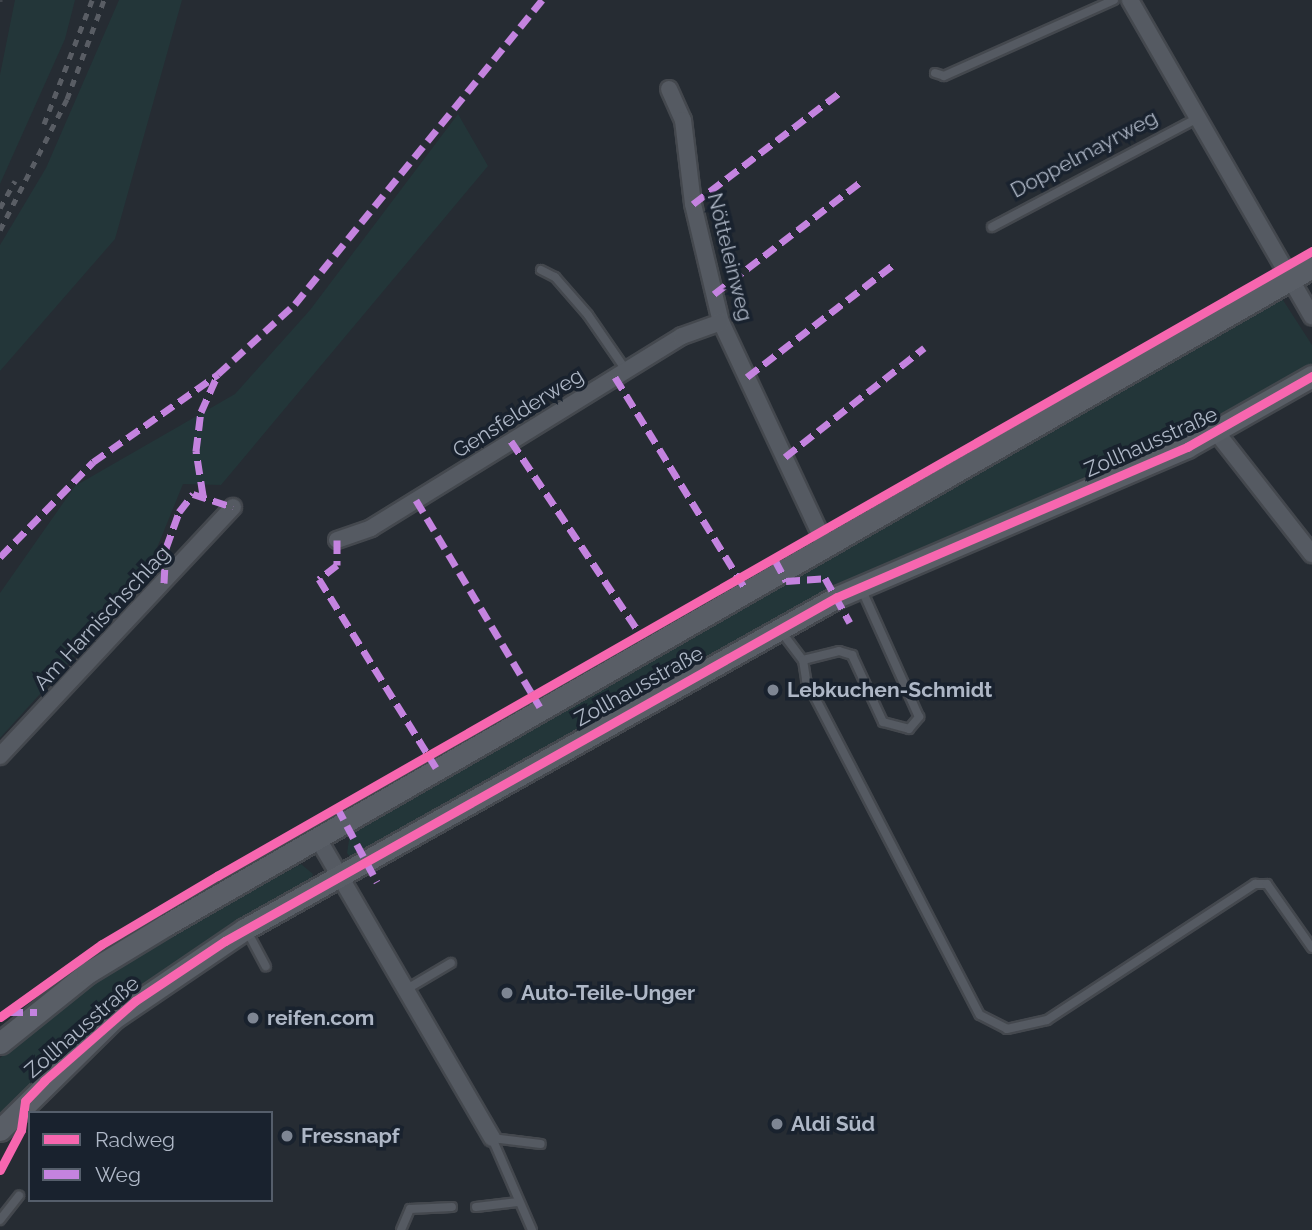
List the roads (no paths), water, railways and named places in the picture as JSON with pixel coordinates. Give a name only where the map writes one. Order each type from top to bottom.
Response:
[{"type":"main road","name":"Zollhausstraße","points":[[0,1043],[97,967],[824,542],[1312,267]]},
{"type":"main road","name":"Zollhausstraße","points":[[0,1130],[114,1018],[245,929],[859,585],[1217,433],[1312,376]]},
{"type":"street","points":[[1130,0],[1196,119],[1312,316]]},
{"type":"street","name":"Nötteleinweg","points":[[670,89],[683,120],[693,204],[721,322],[824,542]]},
{"type":"street","name":"Gensfelderweg","points":[[337,540],[371,528],[682,336],[721,322]]},
{"type":"street","points":[[1217,433],[1312,554]]},
{"type":"street","name":"Am Harnischschlag","points":[[0,756],[233,507]]},
{"type":"street","points":[[317,837],[341,874],[492,1138]]},
{"type":"lane","points":[[936,73],[944,76],[1114,0]]},
{"type":"lane","name":"Doppelmayrweg","points":[[992,227],[1196,119]]},
{"type":"lane","points":[[541,270],[580,305],[626,370]]},
{"type":"lane","points":[[803,660],[839,651],[852,655],[883,722],[909,730],[919,717],[859,585]]},
{"type":"lane","points":[[778,628],[803,660],[806,680],[980,1015],[1007,1029],[1047,1020],[1255,884],[1267,884],[1312,948]]},
{"type":"lane","points":[[245,929],[266,966]]},
{"type":"lane","points":[[407,989],[451,963]]},
{"type":"lane","points":[[532,1230],[492,1138],[541,1144]]},
{"type":"lane","points":[[0,1220],[19,1196]]},
{"type":"lane","points":[[476,1206],[518,1202]]},
{"type":"lane","points":[[401,1230],[410,1209],[452,1207]]},
{"type":"railway","points":[[44,124],[92,0]]},
{"type":"railway","points":[[0,230],[67,99],[104,0]]},
{"type":"railway","points":[[0,208],[15,181]]},
{"type":"place","name":"Lebkuchen-Schmidt","points":[[773,690]]},
{"type":"place","name":"Auto-Teile-Unger","points":[[507,993]]},
{"type":"place","name":"reifen.com","points":[[253,1018]]},
{"type":"place","name":"Aldi Süd","points":[[777,1124]]},
{"type":"place","name":"Fressnapf","points":[[287,1136]]}]
